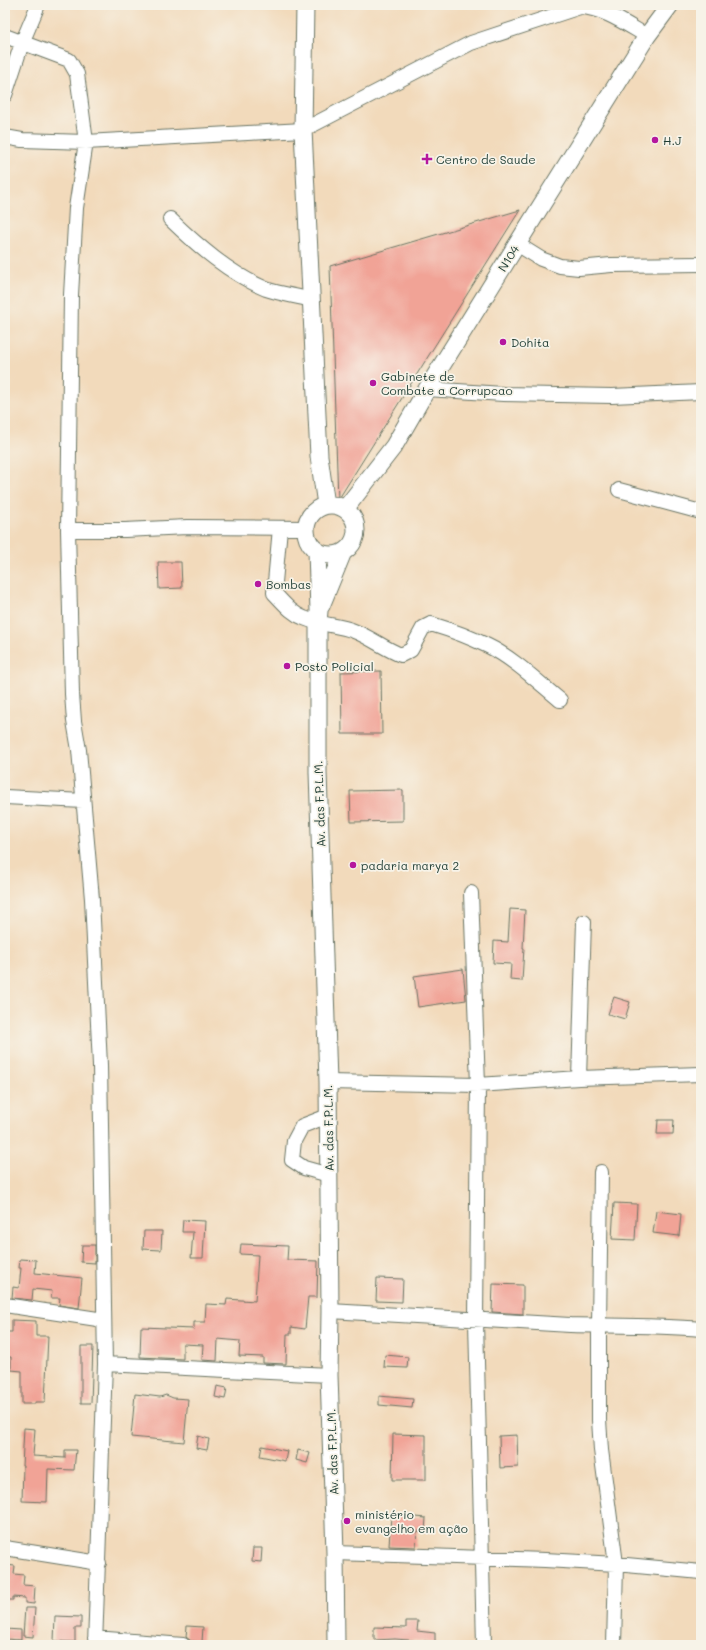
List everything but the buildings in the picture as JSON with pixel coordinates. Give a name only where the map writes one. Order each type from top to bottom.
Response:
[{"type":"main road","points":[[305,5],[303,130],[319,456],[326,505]]},
{"type":"main road","name":"N104","points":[[345,509],[394,446],[427,389],[647,36],[670,5]]},
{"type":"main road","points":[[326,505],[339,506],[345,509],[353,519],[356,531],[352,543],[343,552],[330,555],[317,551],[309,541],[306,528],[315,511],[326,505]]},
{"type":"main road","name":"Av. das F.P.L.M.","points":[[317,551],[318,772],[328,1082],[330,1311],[329,1375],[335,1553],[336,1645]]},
{"type":"main road","name":"Av. das F.P.L.M.","points":[[318,617],[343,552]]},
{"type":"street","points":[[5,95],[22,43],[38,5]]},
{"type":"street","points":[[5,137],[22,140],[86,142],[303,130],[471,43],[579,6],[588,7],[609,15],[647,36]]},
{"type":"street","points":[[5,36],[69,60],[78,74],[86,142],[76,208],[71,294],[68,530],[72,694],[92,898],[100,1065],[105,1364],[95,1641],[183,1645]]},
{"type":"street","points":[[170,219],[192,240],[232,272],[268,289],[311,300]]},
{"type":"street","points":[[517,244],[541,259],[560,266],[579,268],[701,264]]},
{"type":"street","points":[[427,389],[503,394],[612,396],[701,392]]},
{"type":"street","points":[[619,490],[701,512]]},
{"type":"street","points":[[68,530],[125,530],[187,527],[306,528]]},
{"type":"street","points":[[280,528],[274,593],[289,609],[304,618],[318,617],[356,632],[401,655],[411,650],[423,628],[431,624],[452,630],[490,647],[524,670],[560,700]]},
{"type":"street","points":[[5,797],[83,801]]},
{"type":"street","points":[[471,893],[478,1085],[476,1321],[484,1645]]},
{"type":"street","points":[[579,1078],[584,922]]},
{"type":"street","points":[[328,1082],[478,1085],[579,1078],[701,1074]]},
{"type":"street","points":[[328,1116],[302,1126],[294,1141],[292,1160],[304,1168],[329,1175]]},
{"type":"street","points":[[601,1172],[599,1326],[601,1450],[616,1564],[614,1645]]},
{"type":"street","points":[[5,1305],[104,1320]]},
{"type":"street","points":[[330,1311],[476,1321],[599,1326],[666,1326],[701,1329]]},
{"type":"street","points":[[105,1364],[329,1375]]},
{"type":"street","points":[[5,1548],[99,1563]]},
{"type":"street","points":[[335,1553],[616,1564],[701,1572]]},
{"type":"place","name":"H.J","points":[[655,140]]},
{"type":"place","name":"Centro de Saude","points":[[427,159]]},
{"type":"place","name":"Dohita","points":[[503,342]]},
{"type":"place","name":"Gabinete de Combate a Corrupcao","points":[[373,383]]},
{"type":"place","name":"Bombas","points":[[258,584]]},
{"type":"place","name":"Posto Policial","points":[[287,666]]},
{"type":"place","name":"padaria marya 2","points":[[353,865]]},
{"type":"place","name":"ministério evangelho em ação","points":[[347,1521]]}]
